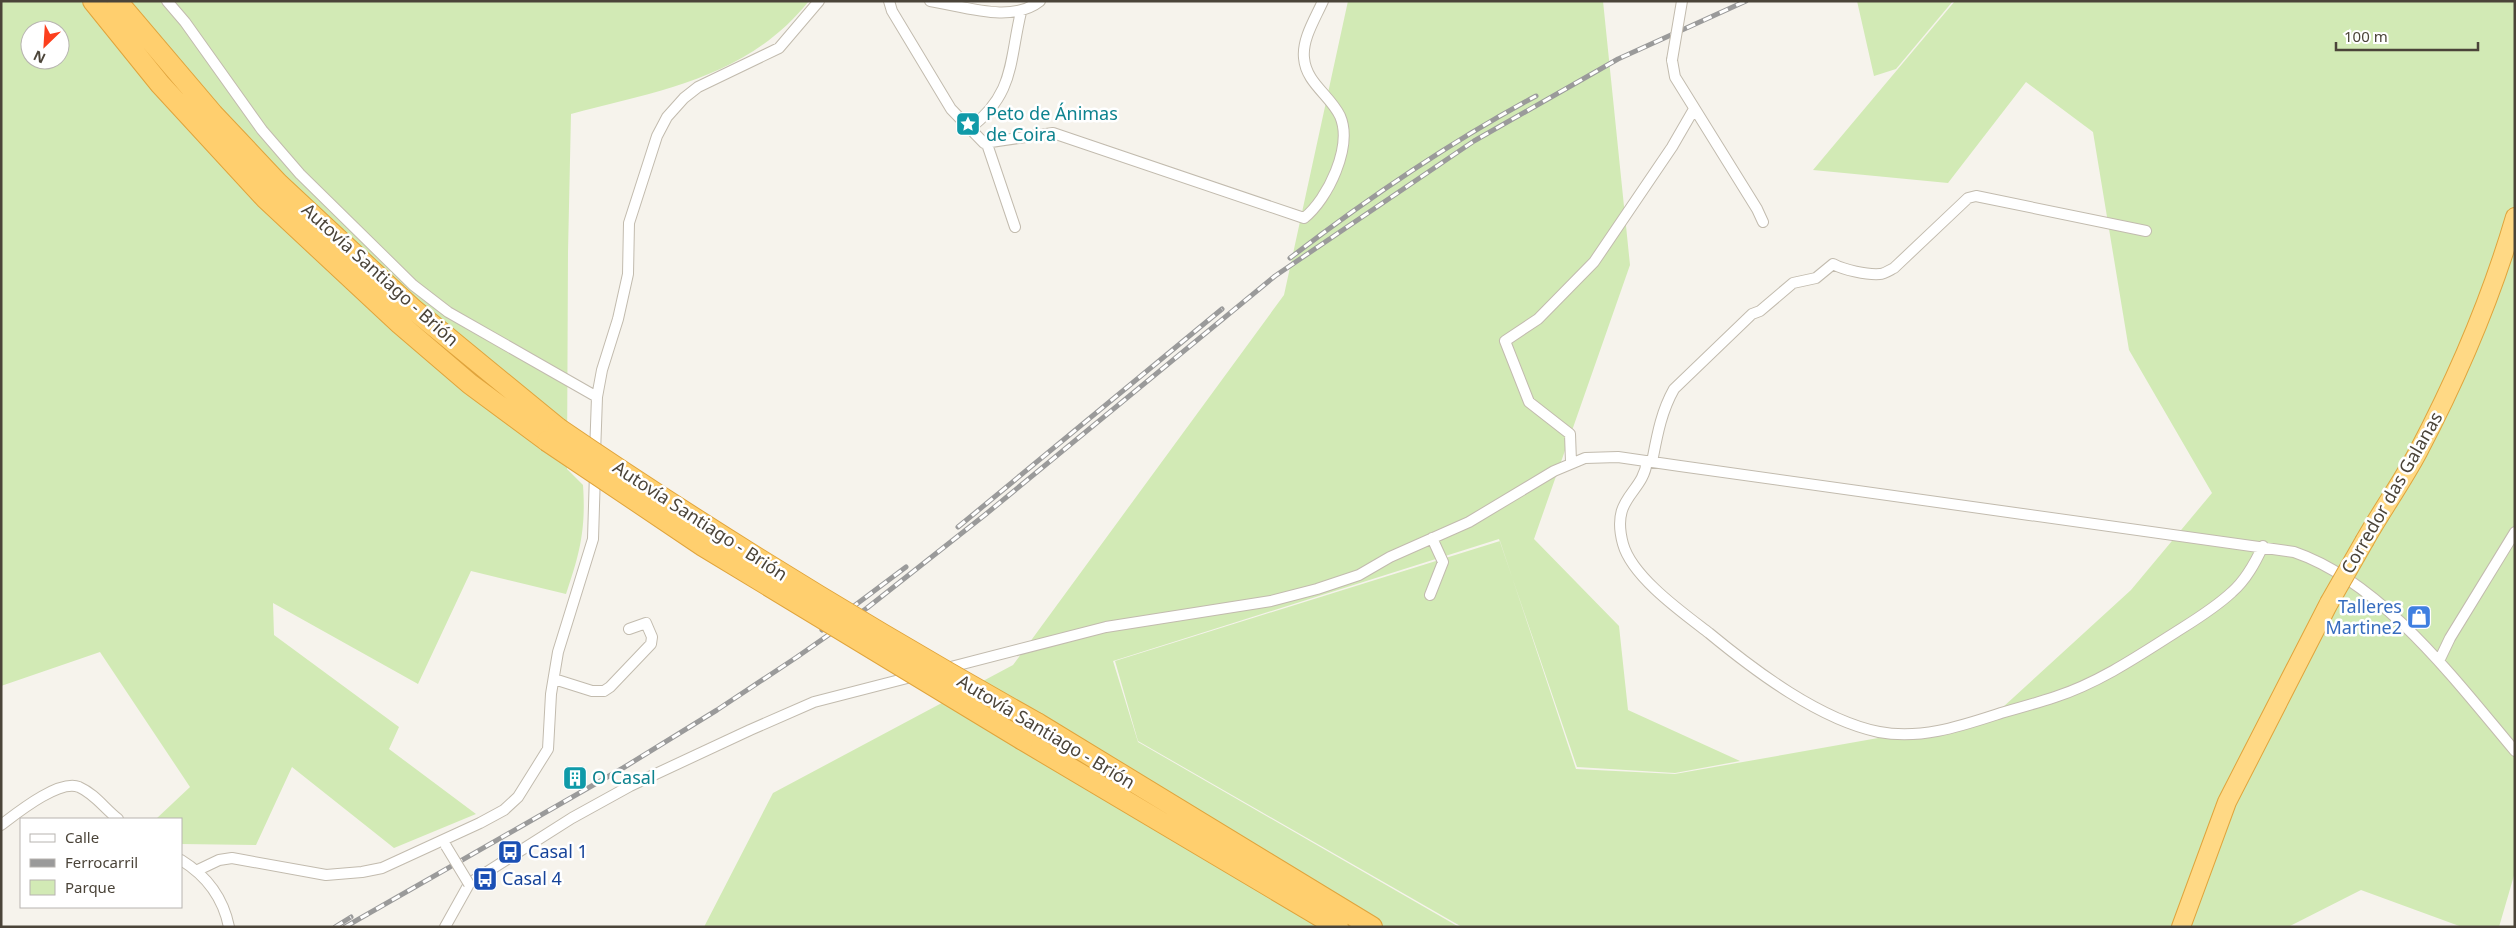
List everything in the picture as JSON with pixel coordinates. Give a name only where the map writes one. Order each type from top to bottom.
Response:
[{"type":"highway","name":"Autovía Santiago - Brión","points":[[93,1],[160,84],[266,198],[400,324],[470,384],[957,678],[1036,723],[1344,920]]},
{"type":"highway","name":"Autovía Santiago - Brión","points":[[118,1],[213,114],[278,183],[413,309],[552,434],[703,546],[1023,740],[1344,920],[1372,927]]},
{"type":"highway","name":"Corredor das Galanas","points":[[2181,927],[2227,802],[2329,603],[2417,454],[2454,381],[2479,324],[2515,217]]},
{"type":"highway","points":[[1344,920],[1376,919],[1390,927]]},
{"type":"street","points":[[167,1],[185,22],[262,130],[300,174],[413,285],[448,312],[597,396]]},
{"type":"street","points":[[198,870],[219,860],[232,858],[326,875],[382,868],[444,843],[504,810],[518,797],[530,781],[548,749],[558,652],[593,539],[597,396],[602,370],[627,282],[629,223],[657,136],[667,117],[684,98],[698,87],[779,48],[819,1]]},
{"type":"street","points":[[889,1],[896,18],[951,109],[969,129],[987,144],[1015,227]]},
{"type":"street","points":[[930,1],[1006,14],[1021,12],[1040,1]]},
{"type":"street","points":[[987,144],[1053,134],[1304,218],[1323,198],[1342,149],[1344,137],[1339,115],[1313,82],[1304,60],[1305,42],[1323,1]]},
{"type":"street","points":[[1682,1],[1672,60],[1675,77],[1757,209],[1763,222]]},
{"type":"street","points":[[969,129],[987,112],[1003,92],[1011,70],[1021,12]]},
{"type":"street","points":[[1571,462],[1570,434],[1528,402],[1505,341],[1538,319],[1594,262],[1672,147],[1694,109]]},
{"type":"street","points":[[2146,231],[1976,196],[1968,198],[1894,268],[1881,274],[1852,269],[1845,271],[1833,264],[1816,278],[1794,284],[1760,311],[1752,314],[1674,389],[1667,402],[1646,469],[1621,508],[1620,524],[1624,546],[1632,564],[1684,614],[1739,658],[1786,690],[1838,718],[1878,732],[1910,735],[1954,728],[2056,697],[2098,679],[2200,616],[2233,592],[2254,566],[2264,546]]},
{"type":"street","points":[[445,927],[469,884],[572,818],[630,786],[814,702],[1106,628],[1263,602],[1316,589],[1359,575],[1432,538],[1469,522],[1571,462],[1598,456],[1649,461],[2264,546],[2294,552],[2318,560],[2341,574],[2389,614],[2439,661],[2515,751]]},
{"type":"street","points":[[2439,661],[2450,638],[2515,532]]},
{"type":"street","points":[[1430,595],[1443,562],[1432,538]]},
{"type":"street","points":[[554,679],[598,692],[610,687],[651,644],[652,637],[646,623],[629,629]]},
{"type":"street","points":[[1,825],[27,805],[61,788],[72,786],[90,793],[117,818]]},
{"type":"street","points":[[444,843],[469,884]]},
{"type":"street","points":[[182,861],[198,870],[220,897],[229,927]]},
{"type":"green space","points":[[1,1],[809,1],[785,27],[758,48],[730,64],[670,88],[571,114],[567,469],[583,485],[584,515],[581,541],[566,594],[471,571],[418,684],[273,603],[274,635],[399,727],[389,749],[476,814],[394,848],[292,767],[256,845],[182,844],[182,818],[157,818],[190,787],[100,652],[1,686]]},
{"type":"green space","points":[[1348,1],[1603,1],[1630,265],[1534,539],[1619,626],[1628,710],[1740,761],[1675,773],[1577,767],[1499,539],[1113,661],[1138,742],[1459,927],[704,927],[773,793],[1013,665],[1284,295]]},
{"type":"green space","points":[[1857,1],[1953,1],[1896,69],[1874,76]]},
{"type":"green space","points":[[1955,1],[2515,1],[2515,872],[2499,927],[2462,927],[2361,890],[2288,927],[1462,927],[1138,741],[1115,661],[1500,541],[1576,769],[1675,774],[1991,718],[2131,590],[2212,493],[2129,350],[2093,132],[2026,82],[1948,183],[1813,170]]},
{"type":"railway","points":[[345,927],[623,768],[717,710],[797,657],[867,608],[986,514],[1275,276],[1474,141],[1618,59],[1746,1]]},
{"type":"railway","points":[[1290,258],[1410,172],[1472,132],[1536,96]]},
{"type":"railway","points":[[958,527],[1222,309]]},
{"type":"railway","points":[[822,630],[906,567]]},
{"type":"railway","points":[[335,927],[351,917]]},
{"type":"place","name":"Peto de Ánimas de Coira","points":[[968,124]]},
{"type":"place","name":"Talleres Martine2","points":[[2419,617]]},
{"type":"place","name":"O Casal","points":[[575,778]]},
{"type":"place","name":"Casal 1","points":[[510,852]]},
{"type":"place","name":"Casal 4","points":[[485,879]]}]
